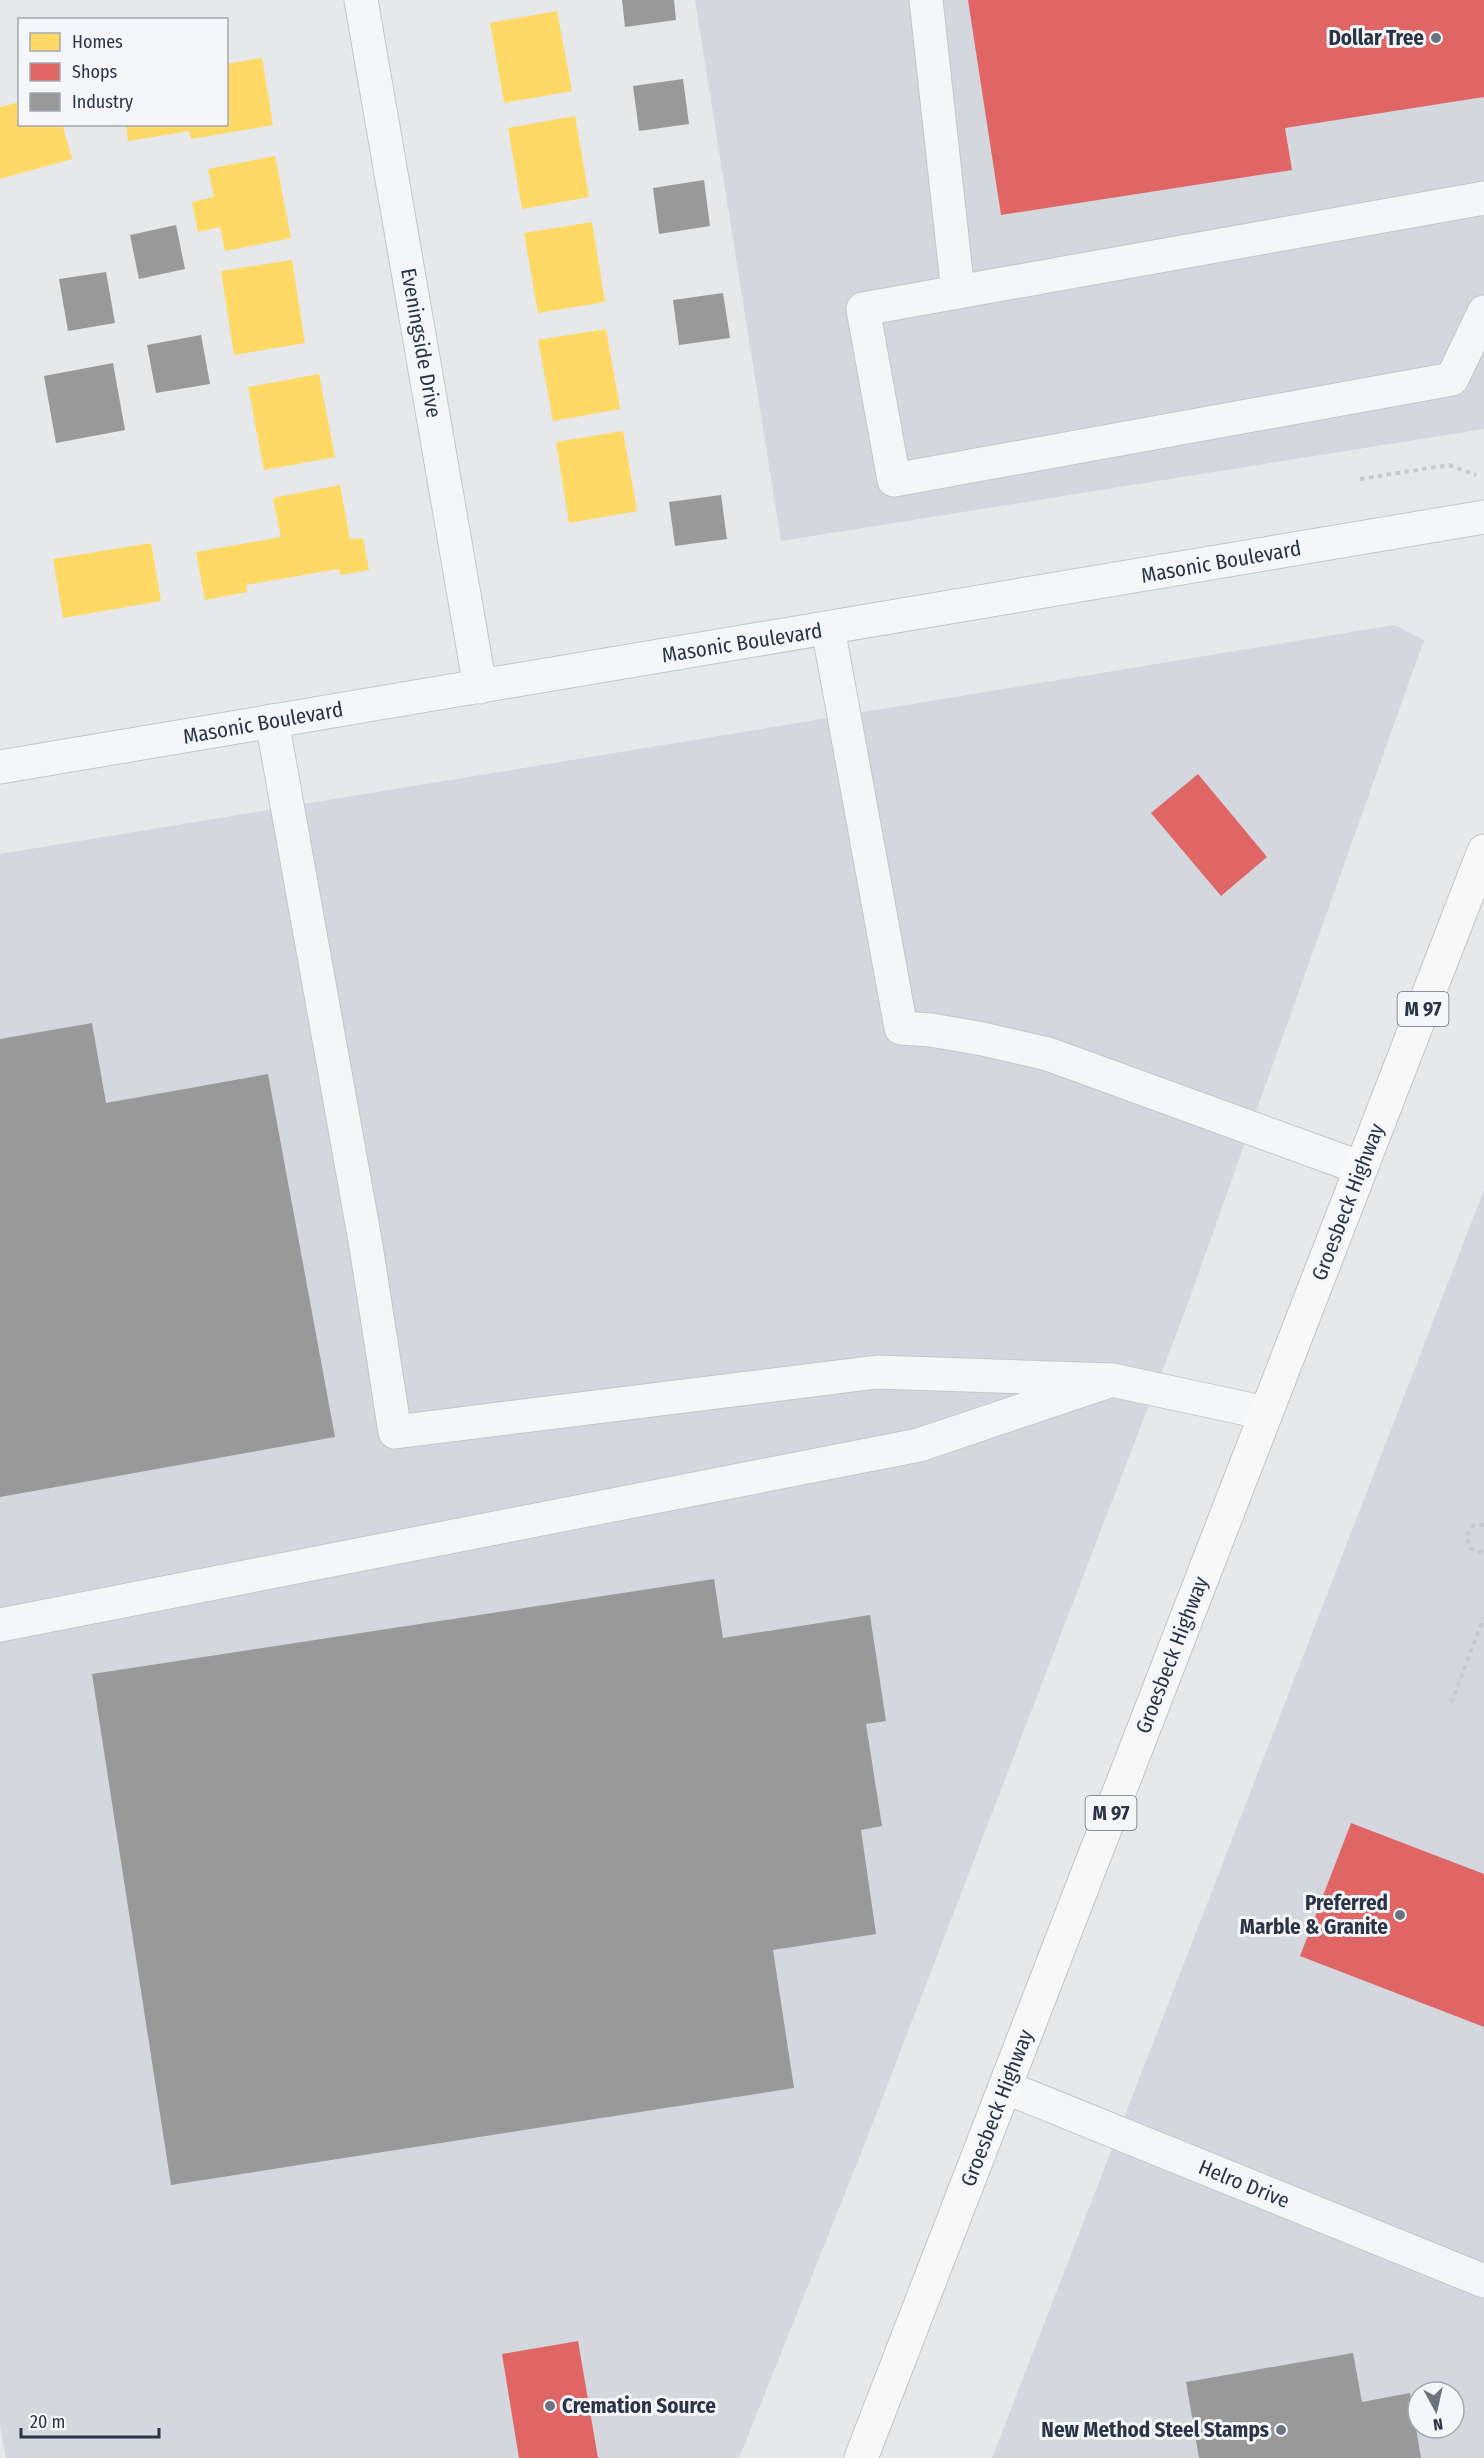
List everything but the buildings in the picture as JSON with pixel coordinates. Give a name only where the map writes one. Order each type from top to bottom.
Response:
[{"type":"main road","name":"Groesbeck Highway","points":[[861,2458],[1484,851]]},
{"type":"street","name":"Eveningside Drive","points":[[361,0],[480,687]]},
{"type":"street","points":[[926,0],[958,292]]},
{"type":"street","points":[[1484,198],[863,309],[894,480],[1452,379],[1484,312]]},
{"type":"street","name":"Masonic Boulevard","points":[[0,767],[1484,518]]},
{"type":"street","points":[[828,628],[901,1028],[930,1030],[983,1039],[1048,1054],[1361,1167]]},
{"type":"street","points":[[272,721],[366,1246],[394,1432],[877,1372],[1112,1380],[1266,1413]]},
{"type":"street","points":[[0,1625],[919,1445],[1112,1380]]},
{"type":"street","name":"Helro Drive","points":[[1005,2087],[1484,2281]]},
{"type":"path","points":[[1360,479],[1449,465],[1484,478]]},
{"type":"path","points":[[1484,1524],[1474,1525],[1466,1536],[1466,1540],[1474,1551],[1484,1551]]},
{"type":"path","points":[[1451,1703],[1484,1617]]},
{"type":"shaded area","points":[[695,0],[1484,0],[1484,429],[781,541]]},
{"type":"shaded area","points":[[1394,625],[1424,640],[1184,1314],[867,2138],[739,2458],[6,2458],[0,2425],[0,854]]},
{"type":"shaded area","points":[[1484,1190],[1484,2458],[992,2458]]},
{"type":"place","name":"Dollar Tree","points":[[1436,38]]},
{"type":"place","name":"Preferred Marble & Granite","points":[[1400,1915]]},
{"type":"place","name":"Cremation Source","points":[[550,2406]]},
{"type":"place","name":"New Method Steel Stamps","points":[[1281,2430]]}]
